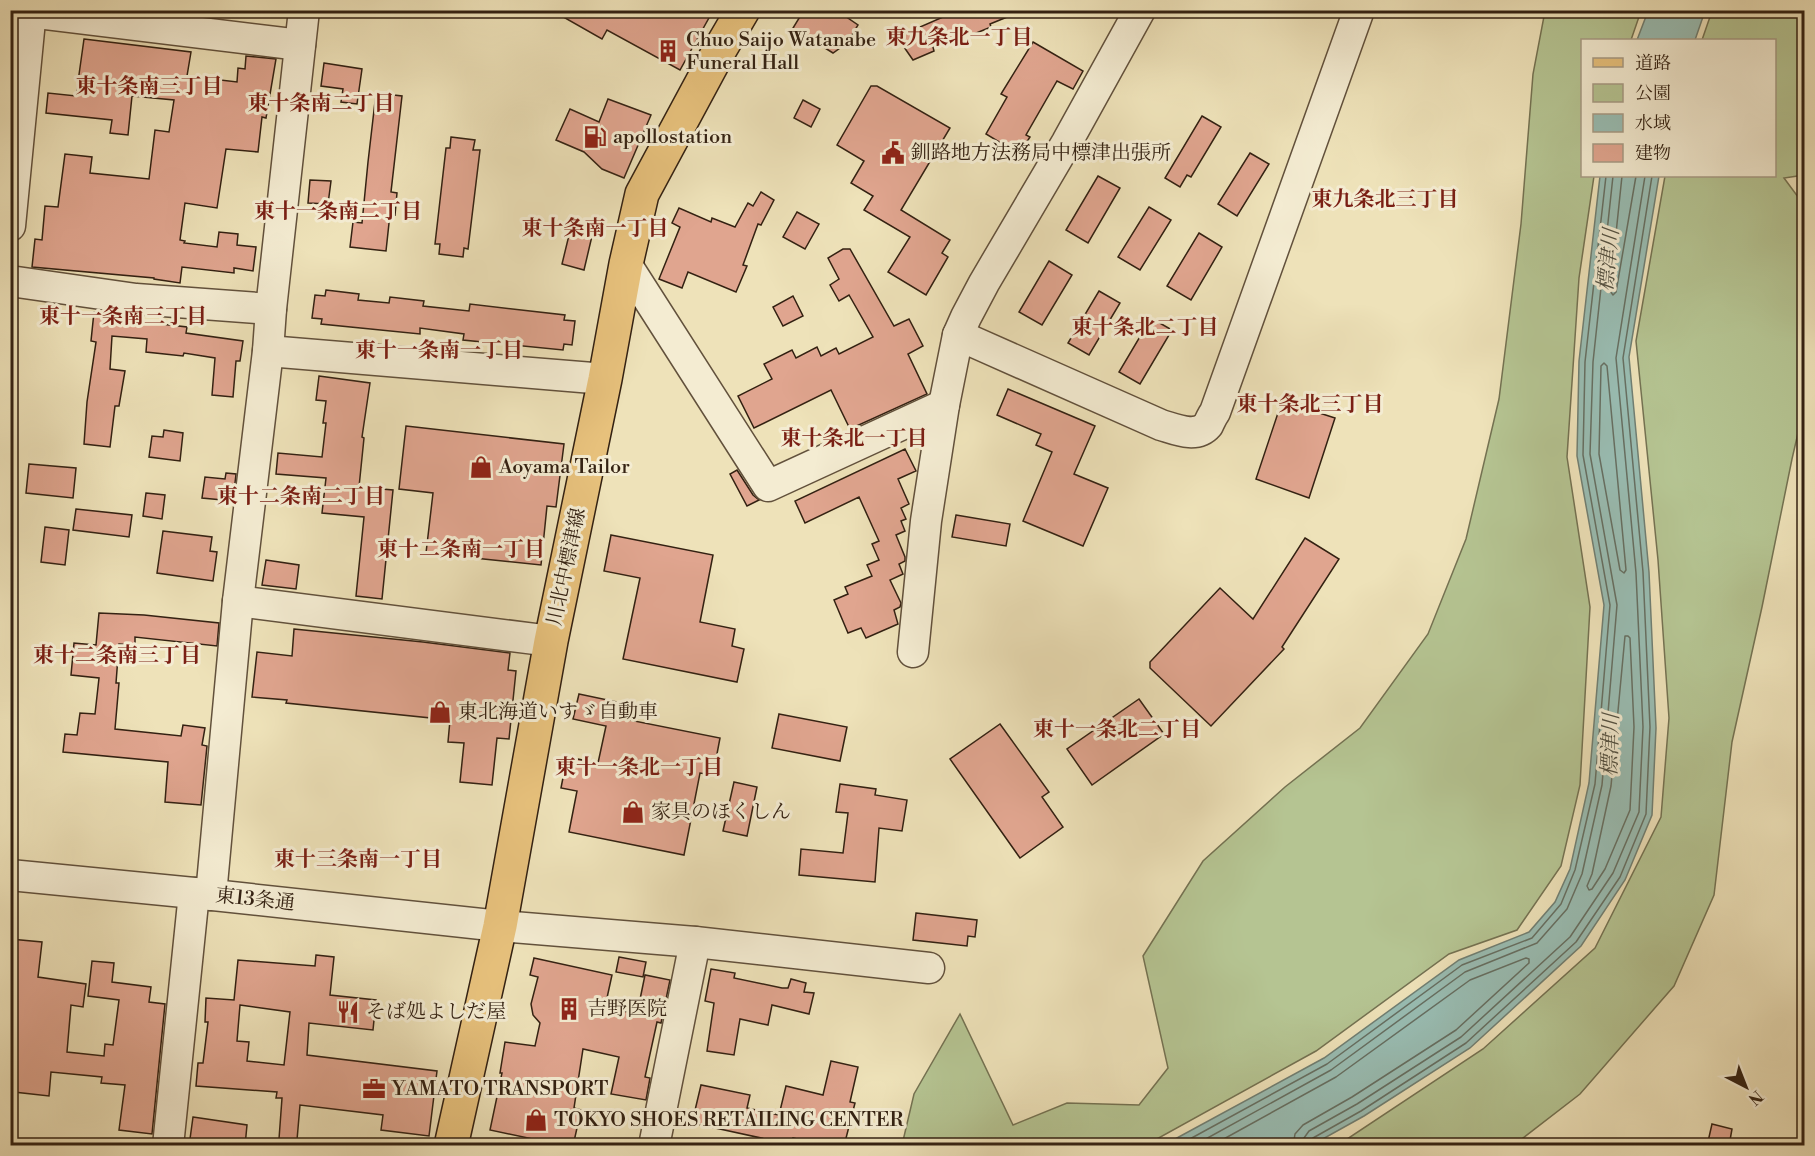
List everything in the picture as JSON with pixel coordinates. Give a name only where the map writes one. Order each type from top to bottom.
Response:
[{"type":"main road","name":"川北中標津線","points":[[450,1146],[500,926],[552,641],[626,264],[642,194],[743,10]]},
{"type":"street","points":[[168,1146],[202,894],[268,351],[304,10]]},
{"type":"street","points":[[912,652],[926,521],[944,405],[958,335],[984,284],[1140,10]]},
{"type":"street","points":[[958,335],[1161,424],[1195,433],[1207,427],[1215,412],[1359,10]]},
{"type":"street","points":[[10,226],[25,11],[300,45]]},
{"type":"street","points":[[626,264],[768,486],[944,405]]},
{"type":"street","points":[[10,281],[136,299],[271,309]]},
{"type":"street","points":[[268,351],[605,379]]},
{"type":"street","points":[[238,601],[552,641]]},
{"type":"street","name":"東13条通","points":[[10,875],[500,926],[695,942],[929,968]]},
{"type":"street","points":[[654,1146],[695,942]]},
{"type":"green space","points":[[1545,11],[1641,11],[1631,39],[1581,39],[1581,177],[1594,177],[1579,278],[1567,457],[1590,607],[1580,785],[1561,866],[1517,930],[1449,954],[1316,1051],[1146,1145],[902,1145],[914,1094],[960,1014],[1013,1125],[1067,1103],[1139,1105],[1168,1068],[1143,956],[1203,861],[1285,787],[1360,728],[1428,634],[1466,539],[1499,399],[1521,224],[1533,74]]},
{"type":"green space","points":[[1712,11],[1804,11],[1804,175],[1784,178],[1804,205],[1804,407],[1732,742],[1714,895],[1674,986],[1580,1094],[1514,1145],[1338,1145],[1483,1049],[1595,948],[1661,817],[1669,718],[1658,560],[1636,341],[1665,177],[1776,177],[1776,39],[1702,39]]},
{"type":"water","points":[[1648,10],[1705,11],[1695,39],[1637,39]]},
{"type":"water","name":"標津川","points":[[1600,177],[1659,177],[1629,357],[1649,572],[1656,728],[1652,815],[1625,880],[1581,946],[1470,1048],[1364,1116],[1312,1145],[1164,1145],[1324,1058],[1459,960],[1529,932],[1555,902],[1570,869],[1589,783],[1604,605],[1577,456],[1579,361]]},
{"type":"building","name":"Chuo Saijo Watanabe Funeral Hall","points":[[551,10],[700,10],[710,16],[680,70],[607,30],[602,39]]},
{"type":"building","points":[[804,10],[836,10],[858,25],[847,43],[833,53],[793,28]]},
{"type":"building","points":[[959,10],[1022,11],[990,24],[991,27],[969,36],[968,33],[933,47],[934,51],[913,60],[897,37]]},
{"type":"building","points":[[84,39],[191,52],[187,76],[237,82],[238,68],[245,69],[246,56],[276,59],[266,118],[262,117],[258,152],[226,149],[217,208],[185,203],[180,240],[185,241],[184,243],[217,247],[219,232],[238,234],[237,245],[256,247],[253,271],[234,268],[234,273],[182,267],[180,283],[154,278],[32,267],[35,239],[42,240],[45,206],[58,207],[65,154],[92,157],[90,173],[149,179],[155,130],[169,132],[174,100],[132,96],[128,135],[110,133],[112,120],[46,113],[48,93],[76,96]]},
{"type":"building","points":[[1033,42],[1083,71],[1073,89],[1057,81],[1026,135],[1030,137],[1019,154],[986,134],[1007,97],[1001,94]]},
{"type":"building","points":[[324,63],[362,69],[357,104],[341,102],[343,89],[321,86]]},
{"type":"building","name":"釧路地方法務局中標津出張所","points":[[871,86],[877,86],[950,128],[901,210],[950,240],[942,253],[948,257],[926,295],[888,272],[910,237],[864,210],[873,196],[851,183],[864,161],[837,145]]},
{"type":"building","points":[[376,93],[402,96],[391,192],[397,193],[395,215],[390,214],[386,251],[350,247],[353,222],[362,223]]},
{"type":"building","points":[[608,99],[651,115],[624,178],[602,169],[584,152],[556,140],[570,109],[599,122]]},
{"type":"building","points":[[803,100],[820,109],[811,127],[794,118]]},
{"type":"building","points":[[1202,116],[1221,127],[1191,177],[1187,175],[1180,187],[1165,178]]},
{"type":"building","points":[[451,137],[475,140],[473,150],[480,150],[468,249],[464,248],[463,257],[439,254],[440,244],[435,244],[446,148],[450,148]]},
{"type":"building","points":[[1250,153],[1269,164],[1237,216],[1218,204]]},
{"type":"building","points":[[1098,176],[1120,188],[1088,243],[1066,230]]},
{"type":"building","points":[[310,180],[331,181],[328,204],[308,203]]},
{"type":"building","points":[[761,192],[774,200],[761,225],[758,224],[743,265],[747,266],[736,292],[688,272],[682,288],[659,279],[680,227],[672,223],[679,208],[711,222],[712,218],[735,227],[748,203],[753,206]]},
{"type":"building","points":[[1149,207],[1171,220],[1140,270],[1118,257]]},
{"type":"building","points":[[797,212],[819,224],[805,249],[783,237]]},
{"type":"building","points":[[570,231],[592,236],[584,270],[562,264]]},
{"type":"building","points":[[1199,233],[1222,247],[1191,300],[1167,286]]},
{"type":"building","points":[[843,249],[850,249],[894,326],[909,319],[923,346],[908,354],[927,394],[850,429],[831,390],[754,428],[738,396],[772,379],[764,364],[792,350],[796,358],[817,347],[821,356],[836,348],[839,354],[873,337],[849,295],[839,301],[830,285],[839,279],[828,258]]},
{"type":"building","points":[[1049,261],[1072,275],[1042,325],[1019,312]]},
{"type":"building","points":[[326,290],[359,294],[358,300],[389,303],[390,297],[424,301],[423,306],[469,311],[470,304],[565,315],[564,320],[575,321],[572,345],[564,344],[563,350],[463,340],[464,334],[420,328],[420,334],[321,324],[322,319],[312,318],[315,295],[325,296]]},
{"type":"building","points":[[1099,291],[1120,303],[1089,355],[1068,343]]},
{"type":"building","points":[[793,296],[803,316],[783,326],[773,307]]},
{"type":"building","points":[[94,312],[127,315],[126,320],[187,327],[186,333],[243,341],[240,361],[236,361],[233,397],[212,395],[215,358],[184,353],[183,356],[146,352],[147,339],[112,336],[110,369],[125,371],[119,406],[115,406],[110,447],[84,444],[87,402],[96,342],[91,341]]},
{"type":"building","points":[[1151,318],[1172,330],[1140,384],[1119,372]]},
{"type":"building","points":[[319,376],[370,383],[362,437],[364,438],[359,487],[393,490],[382,599],[356,596],[364,517],[322,513],[326,478],[276,474],[278,453],[322,457],[326,401],[316,400]]},
{"type":"building","points":[[1008,389],[1095,426],[1074,474],[1108,488],[1083,546],[1023,521],[1052,452],[1036,445],[1041,434],[997,415]]},
{"type":"building","points":[[1282,401],[1335,418],[1309,498],[1256,479]]},
{"type":"building","points":[[406,426],[564,444],[556,507],[547,506],[541,565],[426,553],[433,493],[399,489]]},
{"type":"building","points":[[164,430],[183,433],[180,461],[149,457],[152,436],[163,437]]},
{"type":"building","points":[[905,449],[916,471],[898,479],[909,504],[901,508],[906,519],[901,521],[905,531],[896,535],[905,557],[905,561],[899,564],[903,574],[890,580],[901,603],[900,607],[894,610],[898,624],[866,638],[861,628],[848,633],[834,600],[848,594],[845,587],[872,576],[867,565],[879,560],[872,544],[879,541],[859,497],[805,523],[795,501]]},
{"type":"building","points":[[29,464],[76,468],[73,498],[26,493]]},
{"type":"building","points":[[737,470],[753,495],[759,500],[747,506],[730,474]]},
{"type":"building","points":[[226,473],[236,474],[233,501],[202,498],[205,477],[225,479]]},
{"type":"building","points":[[146,493],[165,495],[162,519],[143,516]]},
{"type":"building","points":[[76,509],[132,515],[129,537],[73,530]]},
{"type":"building","points":[[956,515],[1010,524],[1006,546],[952,537]]},
{"type":"building","points":[[45,527],[69,530],[65,565],[41,562]]},
{"type":"building","points":[[163,531],[212,537],[210,551],[217,552],[213,581],[157,573]]},
{"type":"building","points":[[611,535],[713,555],[700,622],[735,629],[732,646],[744,649],[737,682],[623,659],[640,578],[604,571]]},
{"type":"building","points":[[1305,538],[1339,559],[1282,647],[1284,649],[1211,726],[1150,668],[1150,662],[1220,588],[1253,619]]},
{"type":"building","points":[[266,560],[299,565],[296,589],[262,585]]},
{"type":"building","points":[[99,613],[219,623],[217,646],[135,637],[135,645],[119,644],[116,683],[119,683],[115,729],[181,736],[183,725],[205,728],[202,745],[207,746],[201,805],[165,802],[168,762],[63,752],[65,734],[77,735],[80,713],[95,714],[99,678],[71,675],[74,643],[96,645]]},
{"type":"building","name":"東北海道いすゞ自動車","points":[[294,629],[510,653],[508,670],[516,671],[509,739],[497,738],[492,785],[460,782],[464,743],[448,742],[450,720],[286,703],[287,700],[252,697],[257,652],[292,656]]},
{"type":"building","points":[[579,694],[622,703],[619,718],[720,738],[713,775],[700,773],[684,855],[569,832],[577,791],[561,788],[567,757],[598,763],[606,726],[573,719]]},
{"type":"building","points":[[1139,699],[1164,734],[1092,785],[1067,749]]},
{"type":"building","points":[[779,714],[847,727],[840,761],[772,748]]},
{"type":"building","points":[[1000,724],[1049,792],[1042,797],[1063,827],[1020,858],[950,759]]},
{"type":"building","points":[[734,782],[757,787],[747,836],[723,831]]},
{"type":"building","points":[[840,784],[876,789],[875,795],[907,800],[902,831],[879,828],[875,882],[799,875],[801,849],[843,853],[848,813],[836,812]]},
{"type":"building","points":[[916,913],[977,920],[975,937],[968,936],[967,946],[913,940]]},
{"type":"building","points":[[10,939],[42,942],[38,977],[86,984],[83,1007],[71,1005],[67,1052],[104,1056],[105,1044],[113,1045],[119,1000],[88,996],[92,961],[114,963],[112,982],[151,987],[149,1002],[165,1004],[152,1134],[119,1130],[125,1085],[101,1083],[102,1077],[51,1072],[49,1096],[14,1092],[15,1083],[10,1083],[10,1048],[15,999],[10,998]]},
{"type":"building","points":[[316,955],[334,957],[330,995],[376,1000],[373,1030],[309,1023],[307,1055],[437,1071],[429,1136],[381,1130],[383,1115],[300,1105],[297,1140],[279,1139],[282,1098],[276,1098],[277,1092],[196,1086],[198,1063],[203,1063],[208,1022],[205,1022],[206,998],[234,1000],[238,960],[315,966]],"holes":[[[240,1005],[290,1012],[284,1065],[247,1061],[249,1042],[237,1041]]]},
{"type":"building","points":[[619,957],[646,962],[643,977],[616,972]]},
{"type":"building","points":[[534,958],[612,975],[605,1007],[637,1014],[645,975],[670,980],[661,1023],[657,1022],[645,1077],[650,1078],[646,1100],[611,1094],[619,1057],[583,1049],[574,1108],[581,1110],[573,1146],[490,1130],[502,1073],[500,1073],[505,1042],[535,1046],[540,1023],[533,1015],[531,1004],[538,977],[530,975]]},
{"type":"building","points":[[711,969],[735,973],[734,978],[782,988],[788,988],[791,979],[806,983],[804,992],[814,993],[809,1014],[772,1005],[768,1025],[740,1019],[734,1055],[707,1051],[714,1003],[705,1001]]},
{"type":"building","points":[[831,1061],[858,1067],[850,1102],[855,1103],[844,1146],[826,1146],[793,1138],[791,1146],[773,1146],[775,1141],[692,1123],[701,1085],[750,1095],[747,1108],[779,1115],[786,1086],[823,1095]]},
{"type":"building","points":[[193,1117],[247,1125],[245,1146],[223,1146],[223,1143],[190,1139]]},
{"type":"building","points":[[1712,1124],[1732,1129],[1729,1146],[1707,1146]]},
{"type":"place","name":"Chuo Saijo Watanabe Funeral Hall","points":[[668,51]]},
{"type":"place","name":"apollostation","points":[[595,137]]},
{"type":"place","name":"釧路地方法務局中標津出張所","points":[[893,153]]},
{"type":"place","name":"Aoyama Tailor","points":[[481,467]]},
{"type":"place","name":"東北海道いすゞ自動車","points":[[440,712]]},
{"type":"place","name":"家具のほくしん","points":[[633,812]]},
{"type":"place","name":"吉野医院","points":[[569,1009]]},
{"type":"place","name":"そば処よしだ屋","points":[[348,1012]]},
{"type":"place","name":"YAMATO TRANSPORT","points":[[374,1089]]},
{"type":"place","name":"TOKYO SHOES RETAILING CENTER","points":[[536,1120]]},
{"type":"district","name":"東九条北一丁目","points":[[959,38]]},
{"type":"district","name":"東十条南三丁目","points":[[149,87]]},
{"type":"district","name":"東十条南二丁目","points":[[321,104]]},
{"type":"district","name":"東九条北三丁目","points":[[1385,200]]},
{"type":"district","name":"東十一条南二丁目","points":[[338,212]]},
{"type":"district","name":"東十条南一丁目","points":[[595,229]]},
{"type":"district","name":"東十一条南三丁目","points":[[123,317]]},
{"type":"district","name":"東十条北二丁目","points":[[1145,328]]},
{"type":"district","name":"東十一条南一丁目","points":[[439,351]]},
{"type":"district","name":"東十条北三丁目","points":[[1310,405]]},
{"type":"district","name":"東十条北一丁目","points":[[854,439]]},
{"type":"district","name":"東十二条南二丁目","points":[[301,497]]},
{"type":"district","name":"東十二条南一丁目","points":[[461,550]]},
{"type":"district","name":"東十二条南三丁目","points":[[117,656]]},
{"type":"district","name":"東十一条北二丁目","points":[[1117,730]]},
{"type":"district","name":"東十一条北一丁目","points":[[639,768]]},
{"type":"district","name":"東十三条南一丁目","points":[[358,860]]}]
